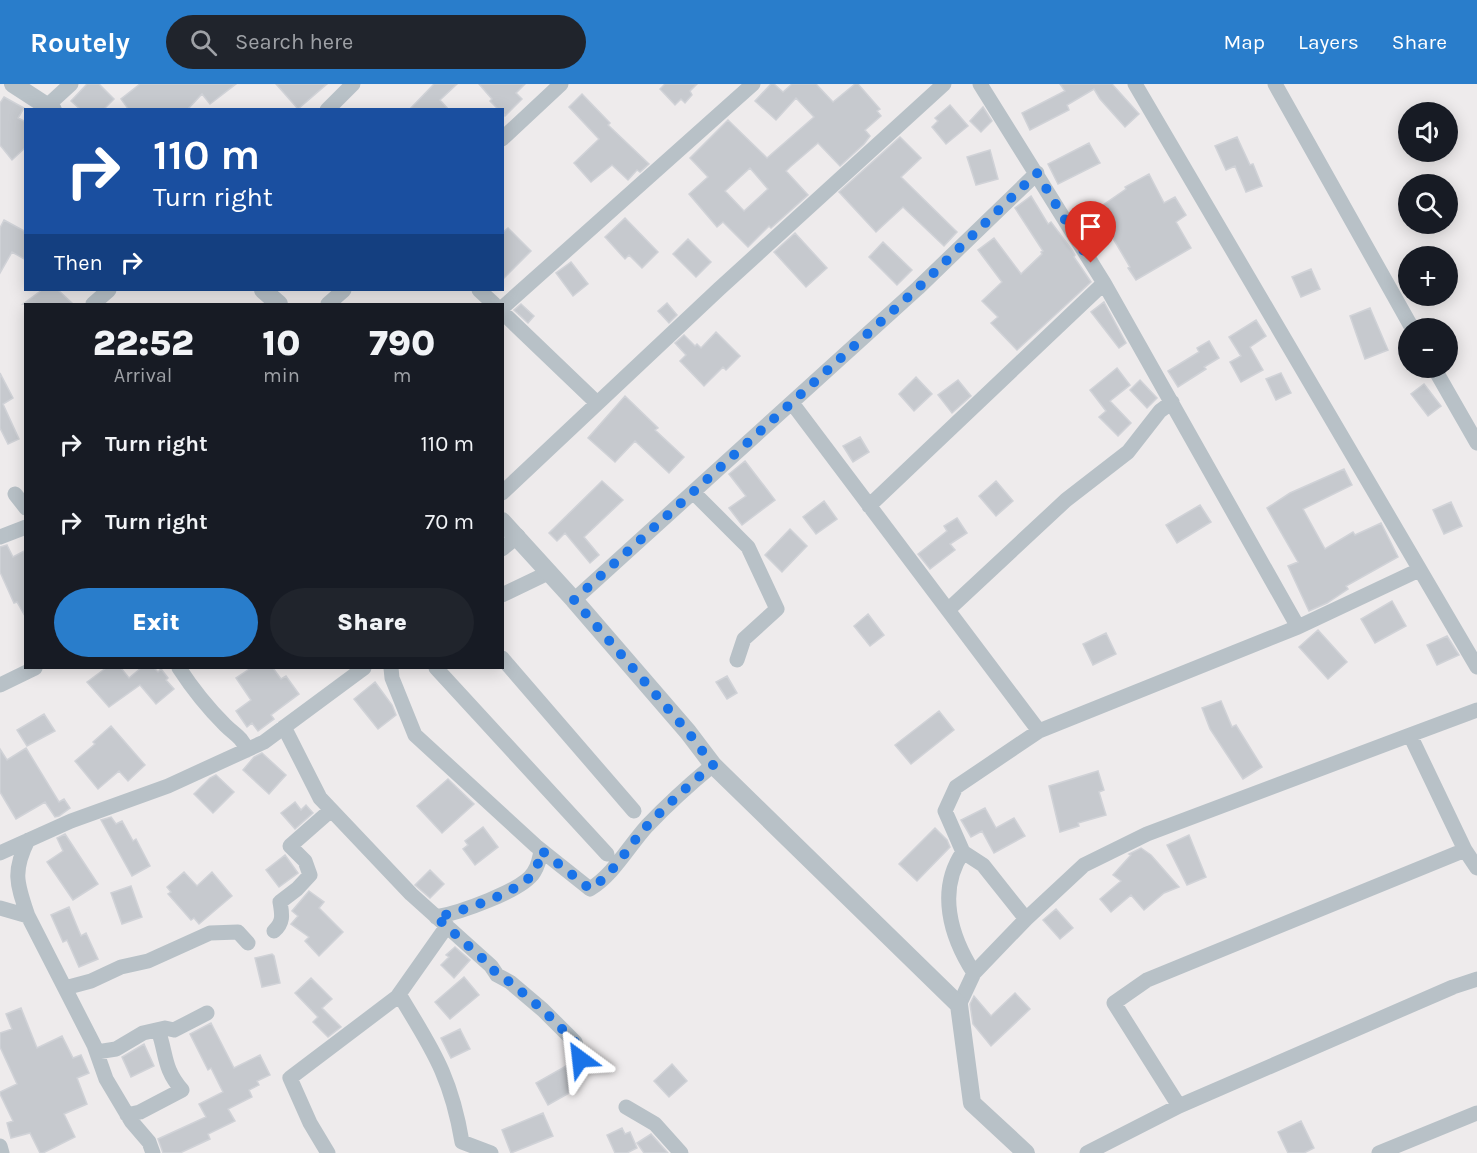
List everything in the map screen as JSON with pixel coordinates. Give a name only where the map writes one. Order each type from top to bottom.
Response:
[{"type":"street","points":[[13,84],[50,108],[71,84]]},
{"type":"street","points":[[329,108],[353,84]]},
{"type":"street","points":[[504,137],[561,84]]},
{"type":"street","points":[[504,308],[753,84]]},
{"type":"street","points":[[504,491],[719,289],[944,84]]},
{"type":"street","points":[[980,84],[1104,284],[1299,627]]},
{"type":"street","points":[[1134,84],[1477,667]]},
{"type":"street","points":[[1275,84],[1406,318]]},
{"type":"street","points":[[574,600],[918,288],[1037,173]]},
{"type":"street","points":[[868,506],[1104,284]]},
{"type":"street","points":[[94,303],[108,291]]},
{"type":"street","points":[[264,291],[278,303]]},
{"type":"street","points":[[329,303],[343,291]]},
{"type":"street","points":[[480,291],[493,303]]},
{"type":"street","points":[[504,312],[597,403]]},
{"type":"street","points":[[1440,378],[1477,443]]},
{"type":"street","points":[[949,609],[1066,500],[1128,452],[1160,411],[1172,402]]},
{"type":"street","points":[[792,403],[1039,731]]},
{"type":"street","points":[[693,492],[748,547],[777,609],[744,639],[737,660]]},
{"type":"street","points":[[15,494],[24,505]]},
{"type":"street","points":[[504,523],[550,572],[688,732],[713,765],[959,1005]]},
{"type":"street","points":[[0,537],[24,528]]},
{"type":"street","points":[[504,547],[518,536]]},
{"type":"street","points":[[1026,919],[983,865],[963,852],[945,811],[956,787],[1039,731],[1299,627],[1419,570]]},
{"type":"street","points":[[504,594],[550,572]]},
{"type":"street","points":[[504,660],[634,811]]},
{"type":"street","points":[[0,685],[33,669]]},
{"type":"street","points":[[180,669],[225,725],[242,738],[247,750]]},
{"type":"street","points":[[0,853],[71,821],[168,786],[264,742],[363,669]]},
{"type":"street","points":[[391,669],[392,678],[415,735],[541,850],[590,889],[603,881],[647,826],[713,765]]},
{"type":"street","points":[[437,669],[607,854]]},
{"type":"street","points":[[1026,1153],[972,1103],[959,1005],[974,973],[1026,919],[1084,865],[1147,834],[1477,710]]},
{"type":"street","points":[[284,727],[320,798],[411,894],[491,966],[497,975],[510,982],[543,1010],[575,1042],[580,1059]]},
{"type":"street","points":[[1410,735],[1477,868]]},
{"type":"street","points":[[274,932],[280,926],[283,917],[280,902],[310,875],[305,861],[290,846],[331,810]]},
{"type":"street","points":[[28,840],[19,858],[17,876],[20,894],[28,916],[97,1052],[106,1078],[127,1115],[149,1142],[153,1153]]},
{"type":"street","points":[[328,1153],[310,1123],[290,1078],[399,994],[449,914],[504,895],[533,874],[541,850]]},
{"type":"street","points":[[1179,1106],[1114,1003],[1147,980],[1466,850]]},
{"type":"street","points":[[963,852],[953,866],[948,885],[950,917],[961,953],[974,973]]},
{"type":"street","points":[[0,909],[28,916]]},
{"type":"street","points":[[64,987],[91,981],[121,967],[148,961],[210,933],[238,933],[248,943]]},
{"type":"street","points":[[1088,1153],[1179,1106],[1453,987],[1477,979]]},
{"type":"street","points":[[399,994],[414,1016],[419,1031],[442,1071],[457,1111],[462,1142],[491,1153]]},
{"type":"street","points":[[97,1052],[116,1049],[143,1033],[165,1028],[174,1030],[207,1013]]},
{"type":"street","points":[[127,1115],[140,1112],[182,1090],[171,1077],[158,1030]]},
{"type":"street","points":[[626,1107],[655,1124],[681,1153]]},
{"type":"street","points":[[1379,1153],[1477,1113]]},
{"type":"street","points":[[0,1146],[2,1153]]},
{"type":"building","points":[[87,84],[99,84],[114,99],[105,108],[79,108],[71,101]]},
{"type":"building","points":[[140,84],[236,84],[210,104],[202,94],[189,108],[128,108],[121,99]]},
{"type":"building","points":[[276,84],[327,84],[299,108]]},
{"type":"building","points":[[434,84],[457,84],[440,100],[447,108],[411,108]]},
{"type":"building","points":[[479,84],[525,84],[516,93],[522,99],[505,116],[504,108],[497,108],[490,101],[492,99]]},
{"type":"building","points":[[665,84],[697,84],[690,91],[692,95],[685,103],[681,99],[675,105],[660,89]]},
{"type":"building","points":[[771,84],[783,92],[792,84],[816,84],[833,102],[858,84],[880,109],[877,111],[881,116],[865,130],[870,136],[864,144],[840,166],[818,143],[790,167],[786,171],[808,195],[771,228],[769,226],[748,247],[723,222],[717,227],[689,194],[708,177],[690,158],[728,120],[767,158],[814,117],[796,98],[776,120],[755,101]],"holes":[[[750,168],[768,189],[744,211],[725,191]]]},
{"type":"building","points":[[1060,84],[1112,84],[1139,114],[1125,127],[1094,89],[1067,105],[1069,110],[1030,130],[1022,113],[1065,91]]},
{"type":"building","points":[[582,94],[610,123],[608,125],[649,164],[640,172],[637,170],[628,180],[612,165],[591,182],[574,163],[599,139],[569,107]]},
{"type":"building","points":[[4,97],[24,108],[18,118],[24,121],[24,149],[12,160],[0,145],[0,103]]},
{"type":"building","points":[[950,105],[968,126],[946,144],[932,127],[938,121],[935,118]]},
{"type":"building","points":[[983,107],[992,121],[981,132],[970,121]]},
{"type":"building","points":[[900,137],[921,158],[901,177],[957,232],[944,246],[903,207],[876,232],[839,192]]},
{"type":"building","points":[[1237,137],[1250,165],[1253,164],[1262,186],[1246,192],[1235,166],[1226,170],[1215,146]]},
{"type":"building","points":[[1089,143],[1100,163],[1058,184],[1048,164]]},
{"type":"building","points":[[990,150],[998,179],[976,185],[967,157]]},
{"type":"building","points":[[1149,174],[1164,203],[1175,197],[1186,215],[1176,222],[1191,248],[1136,280],[1108,230],[1106,231],[1093,212],[1126,189],[1125,187]]},
{"type":"building","points":[[1031,196],[1048,224],[1051,222],[1072,250],[1074,257],[1091,282],[1017,350],[991,323],[998,317],[982,301],[1002,282],[978,250],[994,238],[1021,274],[1042,254],[1043,251],[1015,208]]},
{"type":"building","points":[[625,218],[658,252],[642,268],[629,255],[625,259],[605,237]]},
{"type":"building","points":[[4,220],[24,231],[24,259],[12,252],[0,273],[0,228]]},
{"type":"building","points":[[508,228],[531,251],[504,278],[504,231]]},
{"type":"building","points":[[795,233],[827,268],[806,287],[774,252]]},
{"type":"building","points":[[688,239],[711,262],[696,277],[673,254]]},
{"type":"building","points":[[883,242],[912,270],[897,285],[869,257]]},
{"type":"building","points":[[571,262],[588,284],[573,296],[556,273]]},
{"type":"building","points":[[1311,269],[1320,289],[1301,297],[1292,277]]},
{"type":"building","points":[[41,291],[59,291],[72,303],[24,303]]},
{"type":"building","points":[[1104,302],[1126,343],[1119,348],[1091,312]]},
{"type":"building","points":[[667,303],[677,315],[669,323],[658,311]]},
{"type":"building","points":[[521,304],[534,316],[528,323],[514,310]]},
{"type":"building","points":[[1370,308],[1388,350],[1365,359],[1350,316]]},
{"type":"building","points":[[1256,320],[1266,336],[1250,347],[1263,370],[1241,382],[1230,362],[1241,356],[1229,337]]},
{"type":"building","points":[[716,332],[740,356],[726,370],[723,367],[704,386],[680,361],[686,355],[675,343],[684,335],[695,346],[697,344],[701,348]]},
{"type":"building","points":[[1209,341],[1219,358],[1178,387],[1168,371],[1199,352],[1197,348]]},
{"type":"building","points":[[1117,368],[1130,385],[1110,401],[1131,423],[1118,436],[1099,417],[1106,411],[1090,390]]},
{"type":"building","points":[[0,373],[13,398],[3,404],[19,439],[8,444],[0,428]]},
{"type":"building","points":[[1281,373],[1291,393],[1276,400],[1266,379]]},
{"type":"building","points":[[916,377],[932,394],[914,411],[899,394]]},
{"type":"building","points":[[958,380],[971,396],[952,413],[938,395]]},
{"type":"building","points":[[1140,380],[1157,398],[1147,408],[1130,390]]},
{"type":"building","points":[[1424,384],[1441,406],[1428,416],[1411,394]]},
{"type":"building","points":[[625,396],[658,428],[655,430],[684,457],[669,473],[635,441],[615,462],[588,438]]},
{"type":"building","points":[[860,437],[869,452],[853,462],[843,446]]},
{"type":"building","points":[[745,461],[775,500],[742,525],[729,508],[746,496],[729,474]]},
{"type":"building","points":[[1344,469],[1352,485],[1303,509],[1325,549],[1353,532],[1355,535],[1381,523],[1398,557],[1346,586],[1348,589],[1327,603],[1309,611],[1288,566],[1298,562],[1267,508],[1290,493]]},
{"type":"building","points":[[602,481],[623,500],[584,537],[599,555],[590,563],[565,533],[557,541],[549,533]]},
{"type":"building","points":[[996,481],[1013,501],[996,516],[979,496]]},
{"type":"building","points":[[824,501],[837,519],[816,534],[803,517]]},
{"type":"building","points":[[1451,502],[1462,526],[1444,534],[1433,510]]},
{"type":"building","points":[[1200,505],[1211,522],[1177,543],[1166,525]]},
{"type":"building","points":[[957,518],[967,533],[950,544],[955,550],[930,569],[918,554],[947,531],[944,526]]},
{"type":"building","points":[[790,529],[807,546],[782,572],[765,555]]},
{"type":"building","points":[[7,545],[13,557],[24,551],[24,614],[17,602],[14,603],[0,572],[0,547]]},
{"type":"building","points":[[1392,601],[1406,626],[1375,643],[1361,619]]},
{"type":"building","points":[[868,614],[884,635],[870,646],[854,626]]},
{"type":"building","points":[[1318,630],[1347,662],[1328,679],[1299,647]]},
{"type":"building","points":[[1106,633],[1116,654],[1093,665],[1083,644]]},
{"type":"building","points":[[1447,636],[1459,655],[1437,665],[1427,645]]},
{"type":"building","points":[[105,669],[122,669],[129,678],[140,669],[155,669],[158,672],[161,669],[168,678],[166,680],[174,689],[156,704],[140,685],[109,707],[87,682]]},
{"type":"building","points":[[250,669],[274,669],[281,679],[286,676],[299,694],[271,715],[274,719],[258,731],[252,723],[247,727],[236,711],[251,700],[236,678]]},
{"type":"building","points":[[727,676],[737,693],[727,699],[716,682]]},
{"type":"building","points":[[375,682],[392,705],[396,715],[378,729],[354,699]]},
{"type":"building","points":[[1221,701],[1232,727],[1236,725],[1262,767],[1243,779],[1210,729],[1202,708]]},
{"type":"building","points":[[939,711],[954,730],[911,764],[895,745]]},
{"type":"building","points":[[44,714],[55,731],[27,746],[17,730]]},
{"type":"building","points":[[111,726],[145,765],[128,781],[119,771],[98,789],[75,761]]},
{"type":"building","points":[[26,748],[59,802],[64,799],[70,808],[59,816],[55,817],[45,802],[16,819],[0,792],[0,749],[7,760]]},
{"type":"building","points":[[262,753],[286,775],[269,794],[243,770],[254,757]]},
{"type":"building","points":[[1098,771],[1104,790],[1099,792],[1106,815],[1078,823],[1079,826],[1060,832],[1049,786]]},
{"type":"building","points":[[216,775],[234,792],[213,813],[194,794]]},
{"type":"building","points":[[448,779],[474,804],[442,833],[417,806]]},
{"type":"building","points":[[295,802],[301,810],[306,805],[313,813],[295,829],[281,813]]},
{"type":"building","points":[[985,808],[996,828],[1014,818],[1025,836],[994,853],[982,831],[971,837],[961,820]]},
{"type":"building","points":[[111,817],[116,824],[122,821],[133,841],[136,839],[150,866],[132,876],[101,820]]},
{"type":"building","points":[[483,827],[498,847],[475,865],[463,849],[468,845],[465,841]]},
{"type":"building","points":[[935,828],[947,840],[950,847],[917,881],[899,864]]},
{"type":"building","points":[[65,834],[98,884],[73,900],[47,862],[63,851],[57,838]]},
{"type":"building","points":[[1189,835],[1206,877],[1187,885],[1167,845]]},
{"type":"building","points":[[1141,848],[1151,855],[1179,887],[1164,893],[1144,910],[1131,895],[1111,912],[1100,899],[1121,881],[1113,875],[1131,855],[1129,854]]},
{"type":"building","points":[[285,855],[298,873],[279,887],[266,870]]},
{"type":"building","points":[[430,870],[444,884],[430,898],[415,885]]},
{"type":"building","points":[[184,872],[197,886],[212,872],[232,896],[199,924],[194,918],[191,920],[168,894],[171,892],[167,887]]},
{"type":"building","points":[[131,886],[142,917],[122,924],[111,893]]},
{"type":"building","points":[[309,891],[324,902],[319,908],[343,932],[319,956],[305,941],[309,937],[291,924],[298,916],[292,911]]},
{"type":"building","points":[[69,907],[81,936],[86,933],[98,959],[79,967],[67,940],[63,942],[51,915]]},
{"type":"building","points":[[1056,909],[1073,928],[1060,939],[1043,920]]},
{"type":"building","points":[[455,947],[470,960],[454,978],[441,965],[449,957],[446,955]]},
{"type":"building","points":[[272,954],[280,983],[262,987],[255,958]]},
{"type":"building","points":[[464,977],[479,995],[450,1019],[435,1002]]},
{"type":"building","points":[[311,978],[332,999],[322,1008],[341,1027],[328,1037],[313,1022],[318,1017],[295,993]]},
{"type":"building","points":[[1015,993],[1030,1009],[991,1046],[973,1024],[970,1004],[974,996],[991,1016]]},
{"type":"building","points":[[21,1008],[37,1048],[62,1036],[73,1058],[81,1055],[89,1073],[77,1078],[87,1104],[64,1114],[75,1137],[43,1153],[40,1153],[30,1133],[11,1138],[7,1123],[13,1121],[0,1094],[17,1084],[0,1047],[0,1033],[12,1029],[6,1014]]},
{"type":"building","points":[[211,1023],[234,1068],[260,1055],[270,1075],[257,1081],[259,1085],[249,1090],[252,1097],[228,1109],[235,1121],[208,1134],[210,1139],[180,1153],[163,1153],[158,1139],[206,1117],[199,1104],[223,1092],[211,1068],[208,1070],[190,1034]]},
{"type":"building","points":[[460,1029],[470,1049],[451,1058],[441,1038]]},
{"type":"building","points":[[144,1044],[154,1066],[131,1077],[122,1057]]},
{"type":"building","points":[[672,1064],[687,1081],[669,1097],[654,1081]]},
{"type":"building","points":[[566,1066],[578,1088],[548,1105],[536,1083]]},
{"type":"building","points":[[543,1113],[553,1136],[511,1153],[502,1130]]},
{"type":"building","points":[[1301,1121],[1314,1148],[1304,1153],[1288,1153],[1278,1132]]},
{"type":"building","points":[[622,1128],[625,1134],[630,1132],[637,1148],[627,1153],[615,1153],[607,1135]]},
{"type":"building","points":[[651,1134],[668,1153],[644,1153],[637,1143]]},
{"type":"route","points":[[580,1059],[575,1042],[543,1010],[510,982],[497,975],[491,966],[436,917],[504,895],[533,874],[541,850],[590,889],[603,881],[647,826],[713,765],[688,732],[574,600],[918,288],[1037,173],[1091,263]]}]
